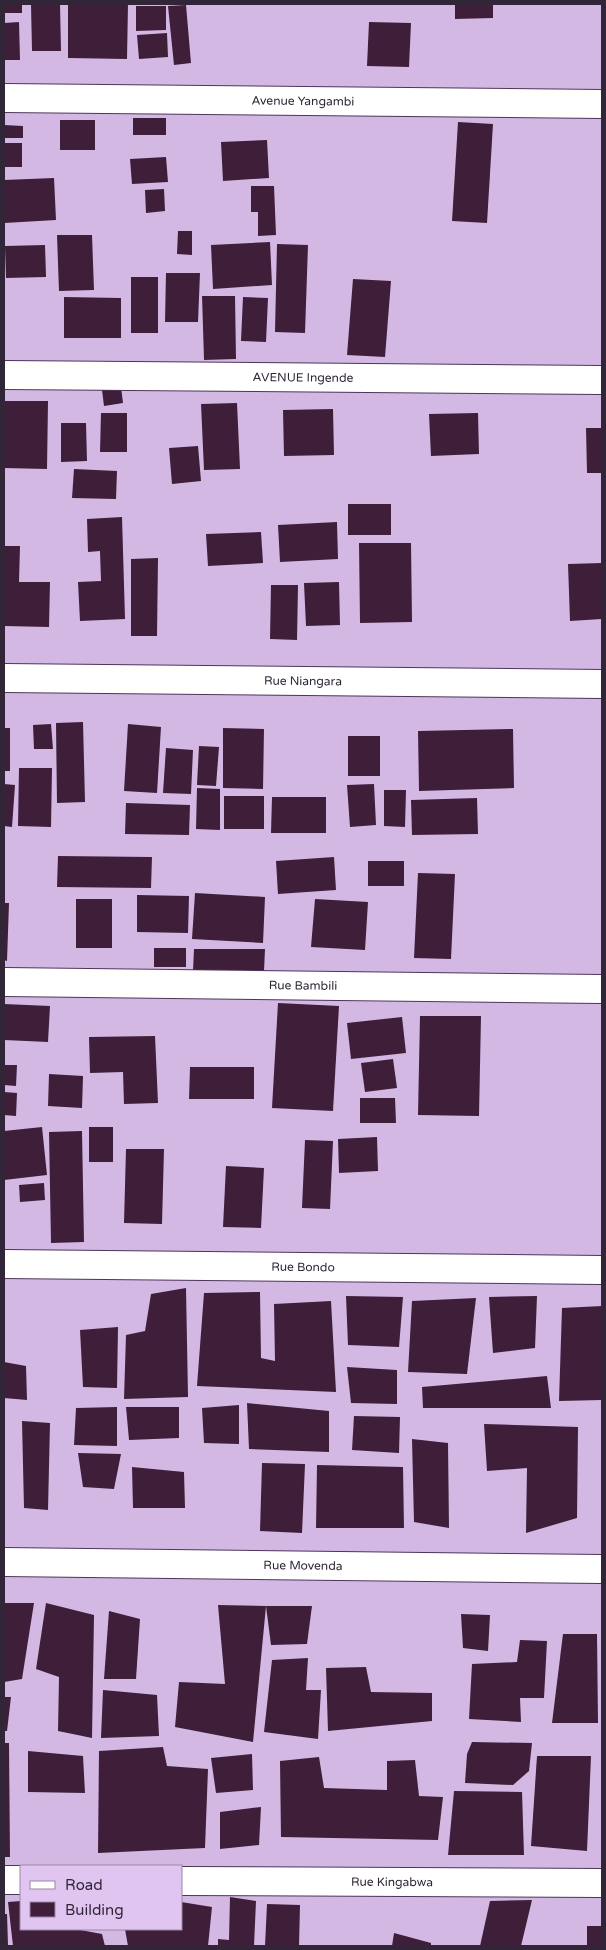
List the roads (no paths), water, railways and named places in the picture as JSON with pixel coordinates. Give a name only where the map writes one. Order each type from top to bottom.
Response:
[{"type":"street","name":"Avenue Yangambi","points":[[4,98],[602,104]]},
{"type":"street","name":"AVENUE Ingende","points":[[4,375],[602,380]]},
{"type":"street","name":"Rue Niangara","points":[[4,678],[602,684]]},
{"type":"street","name":"Rue Bambili","points":[[4,982],[602,989]]},
{"type":"street","name":"Rue Bondo","points":[[4,1264],[602,1270]]},
{"type":"street","name":"Rue Movenda","points":[[4,1562],[602,1570]]},
{"type":"street","points":[[4,1880],[20,1880]]},
{"type":"street","name":"Rue Kingabwa","points":[[182,1881],[602,1883]]}]
